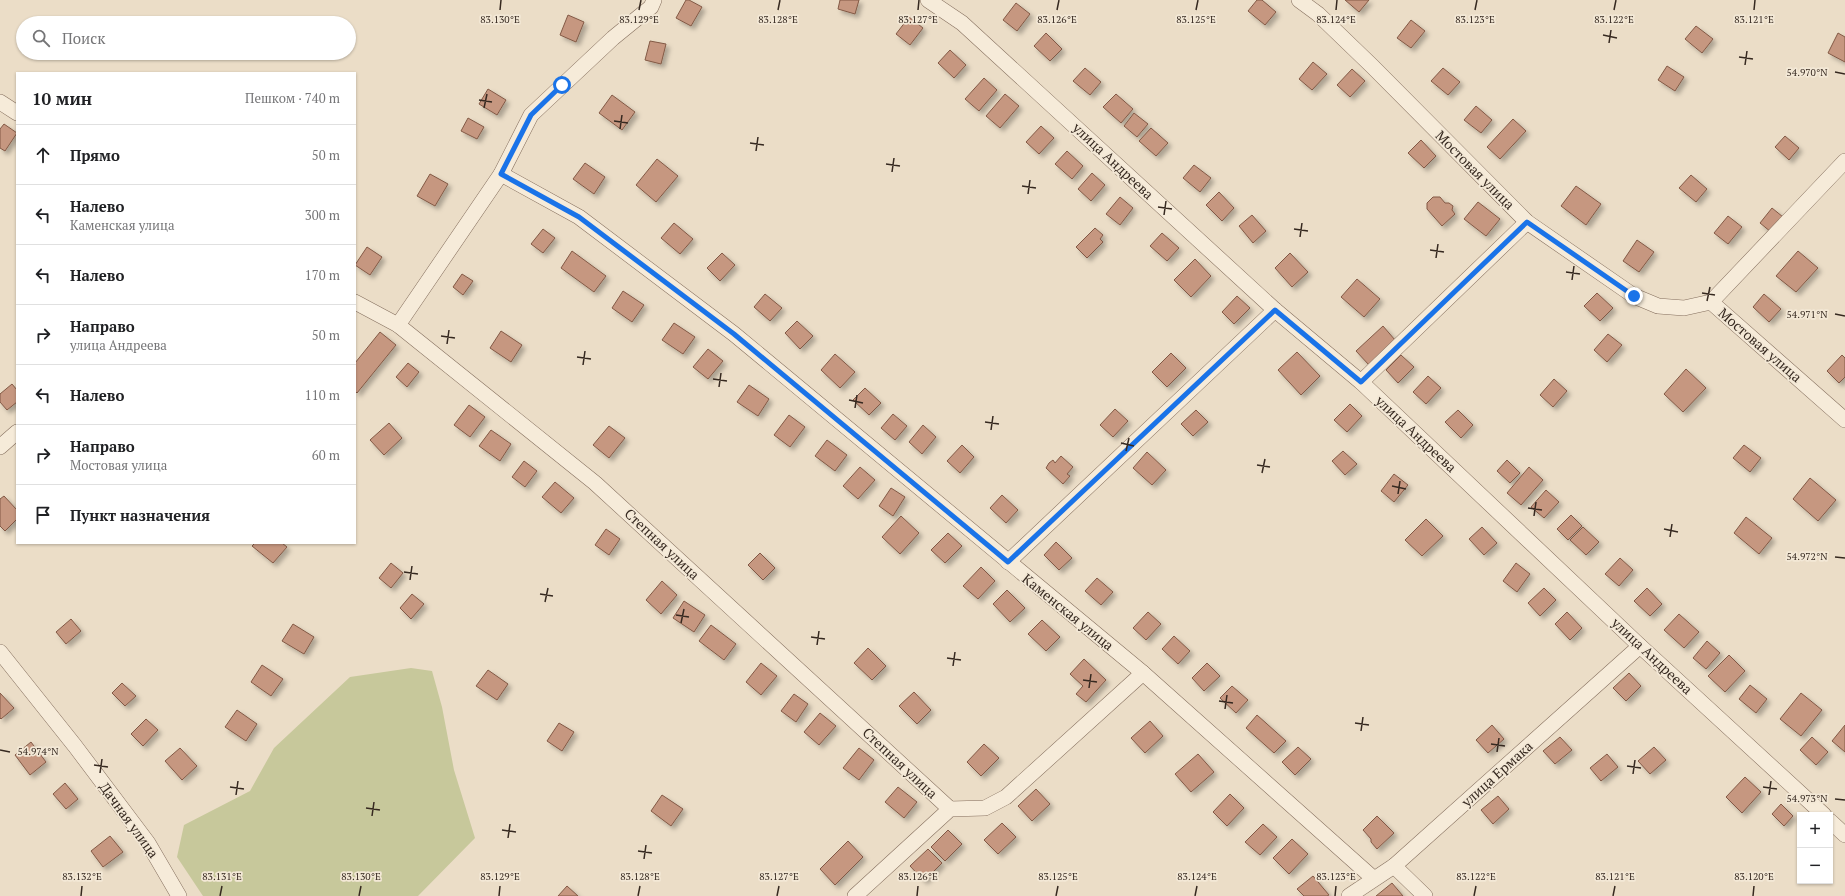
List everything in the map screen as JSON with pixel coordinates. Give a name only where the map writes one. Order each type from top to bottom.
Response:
[{"type":"street","points":[[398,324],[501,174],[531,115],[613,38],[651,7],[654,0]]},
{"type":"street","name":"улица Андреева","points":[[928,0],[962,23],[1275,310],[1361,382],[1640,646],[1821,812]]},
{"type":"street","name":"Мостовая улица","points":[[1299,0],[1318,14],[1372,66],[1527,222],[1634,296],[1658,306],[1684,308],[1711,302],[1845,420]]},
{"type":"street","points":[[0,102],[16,113]]},
{"type":"street","points":[[1711,302],[1845,161]]},
{"type":"street","name":"Каменская улица","points":[[501,174],[579,217],[734,334],[1143,673],[1373,878]]},
{"type":"street","points":[[1361,382],[1527,222]]},
{"type":"street","name":"Степная улица","points":[[356,303],[398,324],[595,483],[950,809]]},
{"type":"street","points":[[1008,562],[1275,310]]},
{"type":"street","points":[[0,447],[16,433]]},
{"type":"street","name":"улица Ермака","points":[[1349,896],[1373,878],[1394,866],[1640,646]]},
{"type":"street","name":"Дачная улица","points":[[0,652],[75,746],[148,843],[179,896]]},
{"type":"street","points":[[855,896],[950,809],[985,808],[1006,797],[1143,673]]},
{"type":"street","points":[[1833,824],[1845,835]]},
{"type":"street","points":[[1394,866],[1425,896]]},
{"type":"green space","points":[[411,668],[432,671],[442,707],[454,770],[475,838],[418,896],[203,896],[177,857],[184,825],[250,791],[274,748],[350,677]]},
{"type":"building","points":[[686,0],[689,0],[702,7],[691,26],[676,18]]},
{"type":"building","points":[[840,0],[859,0],[855,14],[838,9]]},
{"type":"building","points":[[1257,0],[1262,0],[1276,12],[1265,25],[1248,11]]},
{"type":"building","points":[[1345,0],[1369,0],[1359,12]]},
{"type":"building","points":[[1016,3],[1030,14],[1017,31],[1003,20]]},
{"type":"building","points":[[568,15],[584,22],[576,42],[560,35]]},
{"type":"building","points":[[909,17],[923,28],[910,45],[896,34]]},
{"type":"building","points":[[1411,20],[1425,31],[1411,48],[1397,38]]},
{"type":"building","points":[[1696,26],[1713,39],[1702,53],[1685,39]]},
{"type":"building","points":[[1046,33],[1062,49],[1050,61],[1034,46]]},
{"type":"building","points":[[1838,33],[1845,37],[1845,62],[1828,53]]},
{"type":"building","points":[[650,41],[666,44],[661,64],[645,60]]},
{"type":"building","points":[[950,50],[966,65],[954,78],[938,63]]},
{"type":"building","points":[[1313,62],[1327,74],[1312,90],[1299,79]]},
{"type":"building","points":[[1667,66],[1684,77],[1675,91],[1658,80]]},
{"type":"building","points":[[1085,68],[1101,82],[1090,95],[1073,81]]},
{"type":"building","points":[[1443,68],[1460,82],[1448,95],[1431,81]]},
{"type":"building","points":[[1352,69],[1365,81],[1350,97],[1337,85]]},
{"type":"building","points":[[984,78],[997,90],[979,111],[965,99]]},
{"type":"building","points":[[488,89],[506,100],[497,115],[479,104]]},
{"type":"building","points":[[1005,94],[1019,106],[1000,128],[986,116]]},
{"type":"building","points":[[1116,94],[1133,109],[1121,123],[1103,107]]},
{"type":"building","points":[[612,95],[635,112],[622,130],[599,113]]},
{"type":"building","points":[[1476,106],[1492,120],[1481,133],[1464,120]]},
{"type":"building","points":[[1134,113],[1148,124],[1137,137],[1124,126]]},
{"type":"building","points":[[468,118],[484,127],[477,139],[461,131]]},
{"type":"building","points":[[1513,119],[1526,131],[1500,159],[1487,147]]},
{"type":"building","points":[[4,124],[16,132],[5,151],[0,148],[0,129]]},
{"type":"building","points":[[1041,126],[1054,138],[1039,154],[1026,142]]},
{"type":"building","points":[[1151,128],[1168,143],[1156,156],[1139,141]]},
{"type":"building","points":[[1785,136],[1799,148],[1789,160],[1775,147]]},
{"type":"building","points":[[1421,140],[1436,156],[1424,168],[1408,153]]},
{"type":"building","points":[[1067,151],[1083,166],[1072,179],[1055,164]]},
{"type":"building","points":[[657,159],[678,176],[656,202],[636,185]]},
{"type":"building","points":[[585,163],[605,177],[594,194],[573,179]]},
{"type":"building","points":[[1194,165],[1211,178],[1200,192],[1183,178]]},
{"type":"building","points":[[1092,173],[1105,185],[1091,201],[1078,189]]},
{"type":"building","points":[[430,174],[448,184],[435,206],[417,196]]},
{"type":"building","points":[[1691,175],[1707,189],[1696,202],[1679,188]]},
{"type":"building","points":[[1576,186],[1601,204],[1586,225],[1561,206]]},
{"type":"building","points":[[1219,192],[1234,208],[1222,221],[1206,205]]},
{"type":"building","points":[[1120,197],[1133,208],[1120,225],[1106,214]]},
{"type":"building","points":[[1433,197],[1440,197],[1445,203],[1449,203],[1453,206],[1452,210],[1455,214],[1442,226],[1427,209],[1427,203]]},
{"type":"building","points":[[1478,202],[1500,219],[1486,236],[1464,219]]},
{"type":"building","points":[[1772,208],[1783,217],[1771,232],[1760,223]]},
{"type":"building","points":[[1252,215],[1266,231],[1253,243],[1239,226]]},
{"type":"building","points":[[1728,216],[1742,227],[1728,244],[1714,233]]},
{"type":"building","points":[[674,223],[693,239],[680,254],[661,238]]},
{"type":"building","points":[[1095,228],[1103,235],[1100,239],[1103,242],[1087,258],[1076,247]]},
{"type":"building","points":[[543,229],[555,238],[543,253],[531,244]]},
{"type":"building","points":[[1162,233],[1179,248],[1167,261],[1150,246]]},
{"type":"building","points":[[1637,240],[1654,252],[1639,272],[1623,261]]},
{"type":"building","points":[[367,247],[382,257],[370,275],[356,266]]},
{"type":"building","points":[[572,251],[606,276],[594,292],[561,268]]},
{"type":"building","points":[[1798,251],[1818,268],[1796,292],[1776,276]]},
{"type":"building","points":[[722,253],[735,265],[720,281],[707,268]]},
{"type":"building","points":[[1290,253],[1308,272],[1292,287],[1275,268]]},
{"type":"building","points":[[1195,259],[1211,276],[1191,297],[1174,280]]},
{"type":"building","points":[[462,274],[473,281],[463,295],[453,287]]},
{"type":"building","points":[[1357,279],[1380,299],[1364,317],[1341,297]]},
{"type":"building","points":[[623,291],[644,305],[632,322],[612,308]]},
{"type":"building","points":[[1597,293],[1613,308],[1600,321],[1584,306]]},
{"type":"building","points":[[765,294],[782,308],[770,321],[754,307]]},
{"type":"building","points":[[1764,294],[1781,309],[1769,322],[1753,307]]},
{"type":"building","points":[[1237,296],[1250,308],[1234,324],[1222,312]]},
{"type":"building","points":[[797,321],[813,336],[800,349],[785,333]]},
{"type":"building","points":[[674,323],[695,337],[683,354],[662,340]]},
{"type":"building","points":[[1383,326],[1395,340],[1369,365],[1356,351]]},
{"type":"building","points":[[501,331],[522,345],[511,362],[490,348]]},
{"type":"building","points":[[380,332],[396,345],[357,393],[356,362]]},
{"type":"building","points":[[1608,334],[1622,345],[1607,362],[1594,350]]},
{"type":"building","points":[[708,349],[723,361],[708,379],[693,367]]},
{"type":"building","points":[[1297,352],[1320,376],[1301,395],[1278,370]]},
{"type":"building","points":[[1171,353],[1186,368],[1167,387],[1152,372]]},
{"type":"building","points":[[835,354],[855,372],[840,388],[821,370]]},
{"type":"building","points":[[1401,355],[1414,367],[1398,383],[1386,370]]},
{"type":"building","points":[[1842,355],[1845,358],[1845,377],[1839,383],[1827,371]]},
{"type":"building","points":[[408,363],[419,372],[407,387],[396,377]]},
{"type":"building","points":[[1686,369],[1706,388],[1683,412],[1664,394]]},
{"type":"building","points":[[1428,376],[1441,388],[1426,404],[1413,392]]},
{"type":"building","points":[[1554,379],[1567,391],[1553,407],[1540,395]]},
{"type":"building","points":[[12,384],[16,389],[16,403],[7,410],[0,402],[0,394]]},
{"type":"building","points":[[749,385],[769,399],[758,416],[737,402]]},
{"type":"building","points":[[865,388],[881,403],[869,415],[853,400]]},
{"type":"building","points":[[1350,404],[1362,416],[1347,432],[1334,420]]},
{"type":"building","points":[[469,405],[485,417],[470,437],[454,425]]},
{"type":"building","points":[[1115,409],[1128,421],[1113,437],[1100,425]]},
{"type":"building","points":[[1196,410],[1208,422],[1193,436],[1181,424]]},
{"type":"building","points":[[1458,410],[1473,425],[1461,438],[1445,422]]},
{"type":"building","points":[[893,414],[907,426],[895,440],[881,428]]},
{"type":"building","points":[[789,415],[805,427],[790,447],[774,435]]},
{"type":"building","points":[[389,423],[402,438],[384,455],[370,440]]},
{"type":"building","points":[[923,425],[936,437],[922,454],[909,442]]},
{"type":"building","points":[[609,426],[625,438],[609,458],[593,445]]},
{"type":"building","points":[[491,430],[511,444],[500,461],[479,446]]},
{"type":"building","points":[[827,440],[847,455],[835,471],[815,456]]},
{"type":"building","points":[[962,445],[974,457],[960,473],[947,461]]},
{"type":"building","points":[[1744,445],[1761,458],[1750,472],[1733,458]]},
{"type":"building","points":[[1343,451],[1357,464],[1345,475],[1332,461]]},
{"type":"building","points":[[1147,452],[1166,470],[1152,485],[1133,468]]},
{"type":"building","points":[[1061,456],[1073,467],[1067,474],[1070,476],[1063,484],[1046,468],[1049,463],[1053,460],[1055,463]]},
{"type":"building","points":[[1507,460],[1520,473],[1510,483],[1497,471]]},
{"type":"building","points":[[524,461],[537,471],[525,487],[512,477]]},
{"type":"building","points":[[860,467],[875,480],[858,499],[843,486]]},
{"type":"building","points":[[1529,467],[1543,480],[1521,505],[1507,493]]},
{"type":"building","points":[[1394,474],[1408,485],[1394,502],[1381,491]]},
{"type":"building","points":[[1810,478],[1836,500],[1818,521],[1793,499]]},
{"type":"building","points":[[555,482],[574,498],[561,513],[542,497]]},
{"type":"building","points":[[891,488],[905,497],[893,516],[879,506]]},
{"type":"building","points":[[1546,490],[1559,502],[1544,518],[1531,507]]},
{"type":"building","points":[[1002,495],[1018,510],[1006,523],[990,508]]},
{"type":"building","points":[[4,496],[16,509],[16,520],[5,531],[0,526],[0,499]]},
{"type":"building","points":[[1571,515],[1582,526],[1568,540],[1557,529]]},
{"type":"building","points":[[901,516],[919,533],[900,554],[882,537]]},
{"type":"building","points":[[1746,517],[1772,538],[1759,554],[1734,533]]},
{"type":"building","points":[[1426,519],[1443,536],[1422,556],[1405,540]]},
{"type":"building","points":[[1482,527],[1497,543],[1484,555],[1469,539]]},
{"type":"building","points":[[1583,527],[1599,542],[1586,555],[1570,540]]},
{"type":"building","points":[[606,529],[620,539],[609,555],[595,545]]},
{"type":"building","points":[[948,533],[962,546],[945,563],[931,550]]},
{"type":"building","points":[[1056,542],[1072,558],[1059,570],[1044,555]]},
{"type":"building","points":[[254,544],[283,544],[287,547],[273,563],[252,546]]},
{"type":"building","points":[[760,553],[775,568],[763,580],[748,565]]},
{"type":"building","points":[[1620,558],[1633,570],[1619,586],[1605,574]]},
{"type":"building","points":[[391,563],[403,573],[391,588],[379,578]]},
{"type":"building","points":[[1516,563],[1530,574],[1517,592],[1503,581]]},
{"type":"building","points":[[981,567],[995,581],[978,599],[963,586]]},
{"type":"building","points":[[1097,578],[1113,592],[1101,605],[1085,591]]},
{"type":"building","points":[[662,581],[677,595],[661,614],[646,600]]},
{"type":"building","points":[[1544,588],[1556,600],[1540,616],[1528,603]]},
{"type":"building","points":[[1647,588],[1662,604],[1650,616],[1634,601]]},
{"type":"building","points":[[1007,590],[1025,608],[1010,622],[993,604]]},
{"type":"building","points":[[412,594],[424,604],[411,619],[400,608]]},
{"type":"building","points":[[684,601],[705,615],[694,632],[673,618]]},
{"type":"building","points":[[1148,612],[1161,624],[1146,640],[1133,628]]},
{"type":"building","points":[[1567,612],[1582,628],[1570,640],[1555,624]]},
{"type":"building","points":[[1679,614],[1699,632],[1684,648],[1664,630]]},
{"type":"building","points":[[71,619],[81,631],[66,644],[56,632]]},
{"type":"building","points":[[1042,620],[1060,637],[1046,651],[1028,634]]},
{"type":"building","points":[[293,624],[314,637],[304,654],[282,641]]},
{"type":"building","points":[[711,625],[736,644],[724,660],[699,641]]},
{"type":"building","points":[[1174,636],[1190,651],[1178,664],[1162,649]]},
{"type":"building","points":[[1707,641],[1720,653],[1706,669],[1693,658]]},
{"type":"building","points":[[868,648],[886,666],[872,680],[854,663]]},
{"type":"building","points":[[1729,655],[1745,671],[1725,692],[1708,676]]},
{"type":"building","points":[[1084,659],[1106,680],[1086,702],[1076,694],[1083,686],[1070,674]]},
{"type":"building","points":[[761,663],[777,676],[761,695],[746,682]]},
{"type":"building","points":[[1207,663],[1220,676],[1204,691],[1192,678]]},
{"type":"building","points":[[262,665],[283,679],[271,696],[251,682]]},
{"type":"building","points":[[488,670],[508,684],[497,700],[476,686]]},
{"type":"building","points":[[1629,673],[1641,686],[1626,701],[1613,688]]},
{"type":"building","points":[[122,683],[136,696],[125,706],[112,693]]},
{"type":"building","points":[[1750,685],[1767,699],[1756,713],[1739,699]]},
{"type":"building","points":[[1232,686],[1248,700],[1236,713],[1220,698]]},
{"type":"building","points":[[914,692],[931,710],[917,724],[899,706]]},
{"type":"building","points":[[0,693],[14,708],[1,719],[0,718]]},
{"type":"building","points":[[1801,693],[1822,710],[1801,736],[1780,719]]},
{"type":"building","points":[[794,694],[808,704],[796,722],[781,711]]},
{"type":"building","points":[[237,710],[257,724],[246,741],[225,727]]},
{"type":"building","points":[[820,713],[836,726],[819,745],[804,732]]},
{"type":"building","points":[[1257,715],[1286,741],[1274,753],[1246,728]]},
{"type":"building","points":[[146,719],[158,730],[143,746],[131,734]]},
{"type":"building","points":[[1150,721],[1163,736],[1145,753],[1131,738]]},
{"type":"building","points":[[559,723],[574,732],[562,751],[547,741]]},
{"type":"building","points":[[1492,725],[1504,739],[1488,753],[1476,740]]},
{"type":"building","points":[[1845,725],[1845,752],[1832,741]]},
{"type":"building","points":[[1560,737],[1572,750],[1555,764],[1543,751]]},
{"type":"building","points":[[1812,737],[1828,752],[1816,765],[1800,750]]},
{"type":"building","points":[[31,742],[46,762],[30,775],[15,755]]},
{"type":"building","points":[[984,744],[999,758],[981,776],[967,762]]},
{"type":"building","points":[[1298,747],[1311,759],[1295,775],[1282,762]]},
{"type":"building","points":[[1654,747],[1666,760],[1650,774],[1638,761]]},
{"type":"building","points":[[180,748],[197,766],[182,780],[165,761]]},
{"type":"building","points":[[859,748],[874,760],[859,780],[843,768]]},
{"type":"building","points":[[1198,754],[1214,772],[1191,792],[1175,774]]},
{"type":"building","points":[[1607,754],[1618,767],[1601,781],[1590,768]]},
{"type":"building","points":[[1745,777],[1761,792],[1742,813],[1726,797]]},
{"type":"building","points":[[65,783],[78,799],[66,809],[53,794]]},
{"type":"building","points":[[898,787],[917,802],[904,818],[885,802]]},
{"type":"building","points":[[1036,789],[1050,804],[1032,821],[1018,806]]},
{"type":"building","points":[[1230,794],[1244,808],[1227,826],[1213,812]]},
{"type":"building","points":[[662,795],[683,809],[671,826],[651,811]]},
{"type":"building","points":[[1498,796],[1509,809],[1493,824],[1481,810]]},
{"type":"building","points":[[1781,804],[1793,816],[1784,826],[1772,814]]},
{"type":"building","points":[[1377,816],[1394,833],[1377,849],[1363,830]]},
{"type":"building","points":[[1002,823],[1016,837],[998,854],[984,840]]},
{"type":"building","points":[[1263,824],[1277,837],[1260,855],[1245,842]]},
{"type":"building","points":[[948,830],[962,844],[945,861],[931,847]]},
{"type":"building","points":[[110,836],[123,852],[103,867],[91,851]]},
{"type":"building","points":[[1292,839],[1308,854],[1289,874],[1273,858]]},
{"type":"building","points":[[848,841],[863,857],[835,885],[820,869]]},
{"type":"building","points":[[928,849],[942,863],[924,881],[910,866]]},
{"type":"building","points":[[1313,876],[1329,895],[1304,896],[1297,889]]},
{"type":"building","points":[[1392,883],[1403,896],[1376,896]]},
{"type":"building","points":[[567,886],[578,896],[558,896]]},
{"type":"route","points":[[562,85],[531,115],[501,174],[579,217],[734,334],[1008,562],[1275,310],[1361,382],[1527,222],[1634,296]]}]
